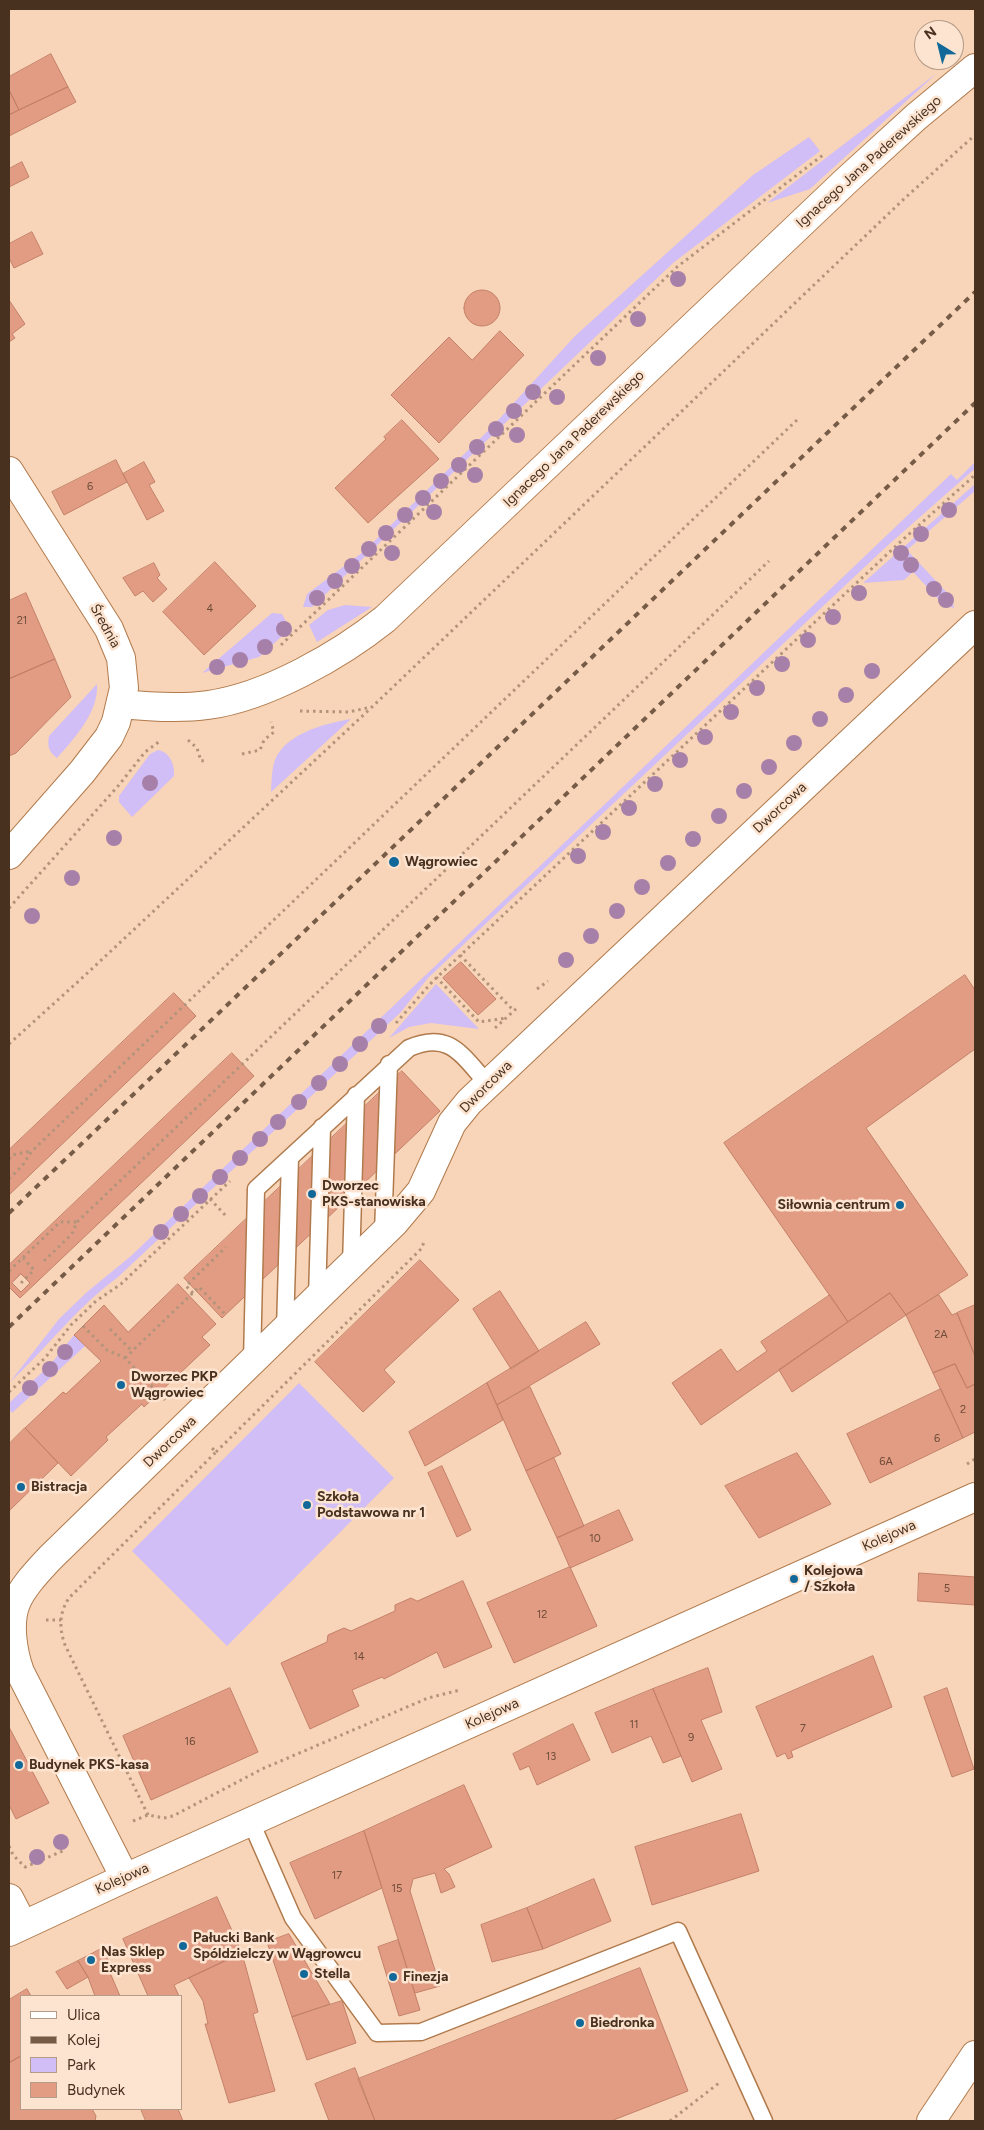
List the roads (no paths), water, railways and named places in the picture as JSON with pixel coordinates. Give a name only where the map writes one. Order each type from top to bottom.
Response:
[{"type":"street","name":"Ignacego Jana Paderewskiego","points":[[121,704],[171,707],[224,702],[285,680],[342,651],[366,634],[385,619],[847,180],[916,117],[975,68]]},
{"type":"street","name":"Średnia","points":[[9,471],[116,643],[124,672],[121,704],[109,738],[9,855]]},
{"type":"street","name":"Dworcowa","points":[[125,1878],[20,1672],[14,1647],[12,1603],[51,1556],[383,1233],[420,1191],[452,1122],[488,1084],[975,625]]},
{"type":"street","name":"Kolejowa","points":[[16,1929],[125,1878],[975,1497]]},
{"type":"street","points":[[9,1898],[16,1929]]},
{"type":"street","points":[[931,2121],[975,2055]]},
{"type":"lane","points":[[252,1362],[256,1189],[389,1064],[409,1048],[420,1043],[432,1040],[444,1042],[454,1048],[488,1084]]},
{"type":"lane","points":[[383,1233],[389,1064]]},
{"type":"lane","points":[[350,1266],[356,1095]]},
{"type":"lane","points":[[317,1298],[322,1127]]},
{"type":"lane","points":[[285,1330],[290,1158]]},
{"type":"lane","points":[[250,1822],[293,1918],[377,2033],[421,2032],[678,1931],[764,2121]]},
{"type":"railway","points":[[9,1213],[975,292]]},
{"type":"railway","points":[[9,1327],[975,403]]},
{"type":"place","name":"Wągrowiec","points":[[394,862]]},
{"type":"place","name":"Dworzec PKS-stanowiska","points":[[312,1194]]},
{"type":"place","name":"Siłownia centrum","points":[[900,1205]]},
{"type":"place","name":"Dworzec PKP Wągrowiec","points":[[121,1385]]},
{"type":"place","name":"Bistracja","points":[[21,1487]]},
{"type":"place","name":"Szkoła Podstawowa nr 1","points":[[307,1505]]},
{"type":"place","name":"Kolejowa / Szkoła","points":[[794,1579]]},
{"type":"place","name":"Budynek PKS-kasa","points":[[19,1765]]},
{"type":"place","name":"Pałucki Bank Spóldzielczy w Wągrowcu","points":[[183,1946]]},
{"type":"place","name":"Nas Sklep Express","points":[[91,1960]]},
{"type":"place","name":"Stella","points":[[304,1974]]},
{"type":"place","name":"Finezja","points":[[393,1977]]},
{"type":"place","name":"Biedronka","points":[[580,2023]]}]
